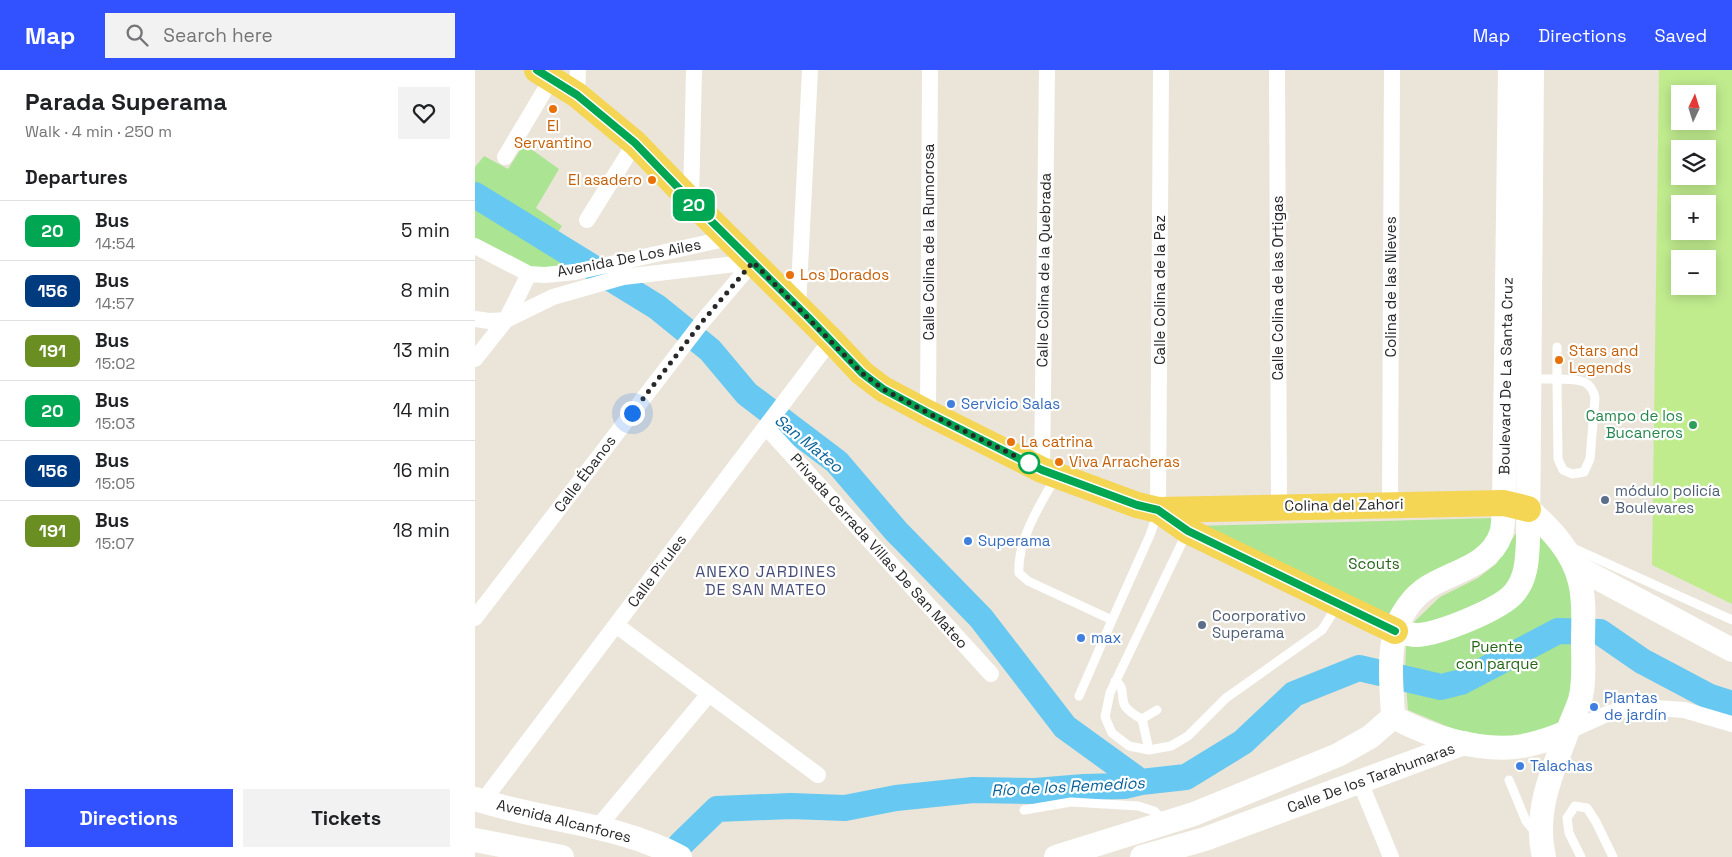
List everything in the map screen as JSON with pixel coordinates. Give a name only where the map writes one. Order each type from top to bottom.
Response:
[{"type":"main road","name":"Boulevard De La Santa Cruz","points":[[1393,640],[1406,634],[1419,635],[1432,632],[1476,616],[1508,600],[1516,591],[1524,576],[1528,541],[1516,506],[1510,70]]},
{"type":"main road","name":"Boulevard De La Santa Cruz","points":[[1393,717],[1393,640],[1409,605],[1427,587],[1470,567],[1480,560],[1494,546],[1516,506],[1529,379],[1532,70]]},
{"type":"main road","points":[[545,74],[577,83],[862,373],[883,389],[1049,473],[1137,505],[1158,510],[1188,531],[1338,604],[1393,640]]},
{"type":"main road","name":"Colina del Zahori","points":[[1158,510],[1390,504],[1516,506]]},
{"type":"main road","points":[[1516,506],[1546,524],[1561,542],[1575,566],[1581,584],[1583,607],[1583,667],[1580,699],[1543,800],[1542,846]]},
{"type":"main road","points":[[1575,566],[1732,650]]},
{"type":"main road","name":"Calle De los Tarahumaras","points":[[1056,857],[1194,814],[1338,755],[1370,737],[1393,717],[1413,728],[1464,743]]},
{"type":"main road","points":[[1464,743],[1501,748],[1523,746],[1545,741],[1567,732]]},
{"type":"main road","name":"Calle De los Tarahumaras","points":[[1142,857],[1209,848],[1361,782],[1464,743]]},
{"type":"main road","name":"Avenida Alcanfores","points":[[479,800],[606,830],[673,853]]},
{"type":"main road","points":[[520,850],[538,814]]},
{"type":"main road","points":[[1194,814],[1209,848]]},
{"type":"main road","points":[[475,840],[562,857]]},
{"type":"street","points":[[691,201],[694,70]]},
{"type":"street","points":[[798,307],[810,70]]},
{"type":"street","name":"Calle Colina de la Rumorosa","points":[[928,413],[930,70]]},
{"type":"street","name":"Calle Colina de la Quebrada","points":[[1047,70],[1049,473]]},
{"type":"street","name":"Calle Colina de la Paz","points":[[1158,510],[1161,70]]},
{"type":"street","name":"Calle Colina de las Ortigas","points":[[1277,70],[1279,506]]},
{"type":"street","name":"Colina de las Nieves","points":[[1390,504],[1392,70]]},
{"type":"street","points":[[505,157],[545,74]]},
{"type":"street","points":[[587,220],[635,143]]},
{"type":"street","name":"Avenida De Los Ailes","points":[[475,246],[529,274],[545,275],[575,272],[729,238]]},
{"type":"street","points":[[475,319],[489,321],[506,320],[553,297],[623,278],[753,262]]},
{"type":"street","name":"Calle Ébanos","points":[[475,618],[680,350],[753,262]]},
{"type":"street","points":[[475,359],[506,320],[529,274]]},
{"type":"street","name":"Calle Pirules","points":[[479,800],[616,625],[831,340]]},
{"type":"street","name":"Privada Cerrada Villas De San Mateo","points":[[769,423],[991,674]]},
{"type":"street","points":[[616,625],[818,775]]},
{"type":"street","points":[[606,830],[709,694]]},
{"type":"street","points":[[1567,732],[1609,713],[1647,708],[1684,710],[1732,724]]},
{"type":"street","points":[[1361,782],[1391,857]]},
{"type":"lane","points":[[1529,379],[1557,379],[1580,381],[1587,383],[1593,389],[1595,398],[1590,459],[1584,472],[1572,474],[1563,470],[1558,458],[1557,379],[1557,347]]},
{"type":"lane","points":[[1049,473],[1038,509],[1018,559],[1019,573],[1027,581],[1112,620]]},
{"type":"lane","points":[[1079,696],[1150,536],[1158,510]]},
{"type":"lane","points":[[1188,531],[1110,693],[1105,717],[1112,733],[1129,746],[1149,750],[1171,746],[1188,736],[1226,698],[1322,630],[1338,604]]},
{"type":"lane","points":[[1561,542],[1732,620]]},
{"type":"lane","points":[[1115,681],[1122,688],[1124,705],[1129,711],[1142,719],[1149,750]]},
{"type":"lane","points":[[1142,719],[1157,710]]},
{"type":"lane","points":[[1509,780],[1525,821],[1542,846]]},
{"type":"lane","points":[[1024,810],[1071,802],[1139,806],[1154,811],[1165,822]]},
{"type":"lane","points":[[1581,857],[1569,833],[1567,818],[1575,806],[1587,808],[1613,857]]},
{"type":"green space","name":"Campo de los Bucaneros","points":[[1659,70],[1732,70],[1732,604],[1652,565]]},
{"type":"green space","points":[[524,144],[559,169],[536,208],[562,226],[554,238],[586,263],[529,274],[475,246],[475,167],[484,156],[508,169]]},
{"type":"green space","name":"Scouts","points":[[1494,518],[1490,541],[1389,619],[1194,526]]},
{"type":"green space","name":"Puente con parque","points":[[1518,530],[1547,536],[1576,589],[1576,639],[1568,715],[1545,735],[1494,737],[1456,730],[1408,710],[1405,673],[1406,646],[1414,622],[1440,597],[1478,578],[1496,564]]},
{"type":"waterway","name":"San Mateo","points":[[475,195],[657,307],[710,350],[747,394],[837,462],[896,531],[981,618],[1065,727],[1141,782]]},
{"type":"waterway","name":"Río de los Remedios","points":[[681,844],[717,809],[791,806],[845,808],[896,798],[973,790],[1035,791],[1124,786],[1141,782],[1186,777],[1243,742],[1294,694],[1359,668],[1441,687],[1461,682],[1558,631],[1600,632],[1642,661],[1710,697],[1732,704]]},
{"type":"bus line","name":"20","points":[[537,70],[577,95],[635,143],[862,373],[883,389],[1042,470],[1137,505],[1158,510],[1188,531],[1395,631]]},
{"type":"place","name":"El Servantino","points":[[553,109]]},
{"type":"place","name":"El asadero","points":[[652,180]]},
{"type":"place","name":"Los Dorados","points":[[790,275]]},
{"type":"place","name":"Stars and Legends","points":[[1559,360]]},
{"type":"place","name":"Servicio Salas","points":[[951,404]]},
{"type":"place","name":"Campo de los Bucaneros","points":[[1693,425]]},
{"type":"place","name":"La catrina","points":[[1011,442]]},
{"type":"place","name":"Viva Arracheras","points":[[1059,462]]},
{"type":"place","name":"módulo policía Boulevares","points":[[1605,500]]},
{"type":"place","name":"Superama","points":[[968,541]]},
{"type":"place","name":"Coorporativo Superama","points":[[1202,625]]},
{"type":"place","name":"max","points":[[1081,638]]},
{"type":"place","name":"Plantas de jardín","points":[[1594,707]]},
{"type":"place","name":"Talachas","points":[[1520,766]]},
{"type":"district","name":"ANEXO JARDINES DE SAN MATEO","points":[[766,580]]},
{"type":"route","points":[[632,413],[702,322],[753,262],[862,373],[883,389],[1029,463]]}]
